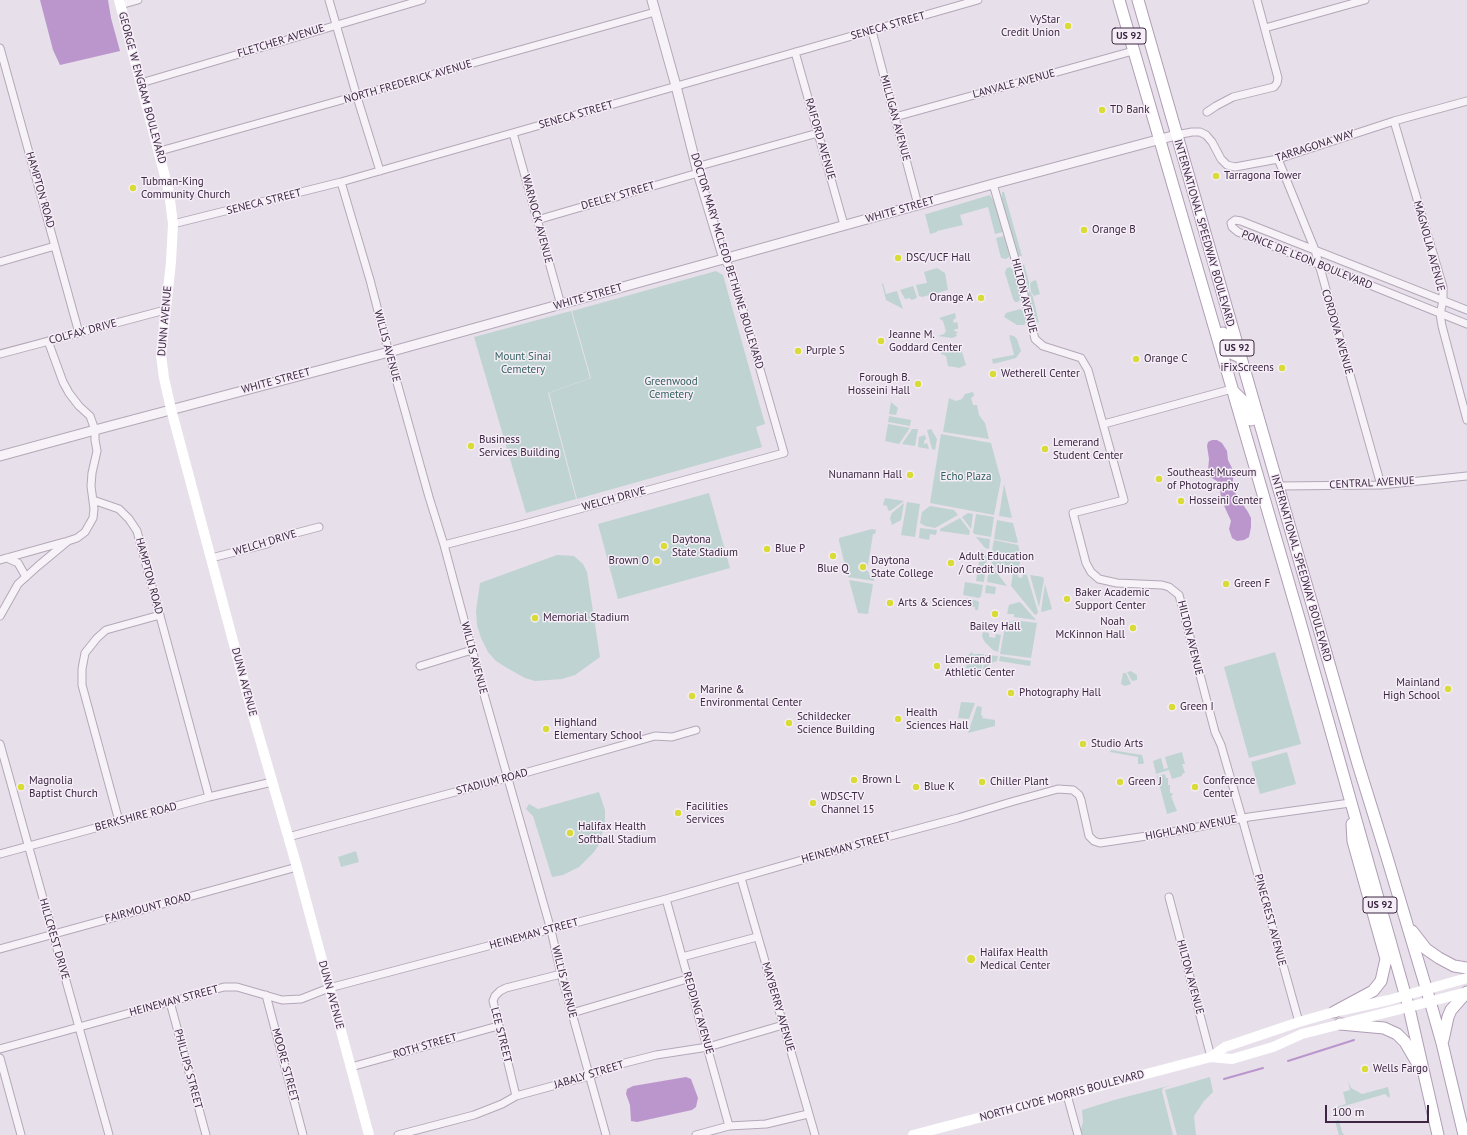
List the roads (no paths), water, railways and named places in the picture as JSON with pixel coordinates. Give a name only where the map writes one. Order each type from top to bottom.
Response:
[{"type":"main road","name":"INTERNATIONAL SPEEDWAY BOULEVARD","points":[[1119,0],[1299,618],[1350,803],[1406,996],[1438,1135]]},
{"type":"main road","name":"INTERNATIONAL SPEEDWAY BOULEVARD","points":[[1138,0],[1336,691],[1427,989],[1442,1043],[1464,1135]]},
{"type":"main road","name":"GEORGE W ENGRAM BOULEVARD","points":[[119,2],[169,187],[173,224]]},
{"type":"main road","name":"DUNN AVENUE","points":[[173,224],[171,262],[161,355],[164,378],[211,558],[272,782],[297,867],[369,1135]]},
{"type":"main road","points":[[1196,264],[1208,282],[1228,348],[1231,353],[1240,357]]},
{"type":"main road","points":[[1232,389],[1244,402],[1267,475],[1277,486]]},
{"type":"main road","points":[[1299,618],[1308,624],[1324,682],[1329,688],[1336,691]]},
{"type":"main road","points":[[1334,1012],[1373,991],[1381,981],[1386,959],[1353,841],[1350,803]]},
{"type":"main road","points":[[1408,926],[1426,949],[1454,966],[1467,968]]},
{"type":"main road","name":"NORTH CLYDE MORRIS BOULEVARD","points":[[1211,1057],[1225,1047],[1298,1022],[1334,1012],[1406,996],[1467,978]]},
{"type":"main road","points":[[1442,1043],[1451,1010],[1467,992]]},
{"type":"main road","name":"NORTH CLYDE MORRIS BOULEVARD","points":[[913,1135],[1211,1057],[1232,1059],[1273,1047],[1302,1034],[1467,992]]},
{"type":"main road","points":[[1340,1024],[1384,1028],[1397,1034],[1405,1042],[1424,1074]]},
{"type":"street","points":[[119,2],[138,0]]},
{"type":"street","points":[[329,0],[380,170]]},
{"type":"street","name":"FLETCHER AVENUE","points":[[141,83],[422,0]]},
{"type":"street","name":"DOCTOR MARY MCLEOD BETHUNE BOULEVARD","points":[[652,0],[697,170],[724,259],[730,268],[737,289],[784,453]]},
{"type":"street","name":"SENECA STREET","points":[[173,224],[341,182],[978,0]]},
{"type":"street","points":[[1207,112],[1233,97],[1274,87],[1277,83],[1278,78],[1257,0]]},
{"type":"street","points":[[1265,28],[1365,0]]},
{"type":"street","name":"NORTH FREDERICK AVENUE","points":[[160,151],[357,97],[655,12]]},
{"type":"street","name":"MILLIGAN AVENUE","points":[[872,31],[918,205]]},
{"type":"street","name":"HAMPTON ROAD","points":[[0,48],[79,333]]},
{"type":"street","name":"RAIFORD AVENUE","points":[[795,52],[844,226]]},
{"type":"street","name":"LANVALE AVENUE","points":[[895,117],[1133,52]]},
{"type":"street","name":"TARRAGONA WAY","points":[[1176,136],[1192,132],[1200,132],[1206,135],[1212,142],[1221,159],[1230,167],[1235,167],[1278,159],[1394,121],[1467,101]]},
{"type":"street","name":"MAGNOLIA AVENUE","points":[[1394,121],[1443,287],[1443,301],[1440,314],[1442,326],[1467,420]]},
{"type":"street","name":"WARNOCK AVENUE","points":[[513,133],[561,305]]},
{"type":"street","name":"DEELEY STREET","points":[[537,220],[818,133]]},
{"type":"street","name":"WHITE STREET","points":[[0,456],[171,409],[389,352],[994,184],[1176,136]]},
{"type":"street","name":"CORDOVA AVENUE","points":[[1278,159],[1315,250],[1381,485]]},
{"type":"street","name":"WILLIS AVENUE","points":[[341,182],[370,280],[429,497],[444,545],[507,778],[551,930],[561,974],[606,1135]]},
{"type":"street","name":"HILTON AVENUE","points":[[994,184],[1016,262],[1035,339],[1043,346],[1081,358],[1088,370],[1124,500],[1073,513],[1086,563],[1091,572],[1099,579],[1117,583],[1162,585],[1169,587],[1179,595],[1215,732],[1221,745],[1242,818]]},
{"type":"street","name":"PONCE DE LEON BOULEVARD","points":[[1467,310],[1241,221],[1235,220],[1231,223],[1234,231],[1467,324]]},
{"type":"street","points":[[0,262],[55,246]]},
{"type":"street","name":"COLFAX DRIVE","points":[[0,354],[165,310]]},
{"type":"street","points":[[4,559],[77,538],[84,532],[93,518],[92,473],[97,450],[95,430],[90,416],[79,406],[62,382],[48,341]]},
{"type":"street","points":[[1104,424],[1232,389]]},
{"type":"street","name":"WELCH DRIVE","points":[[444,545],[784,453]]},
{"type":"street","name":"CENTRAL AVENUE","points":[[1277,486],[1381,485],[1467,476]]},
{"type":"street","name":"HAMPTON ROAD","points":[[93,500],[119,509],[129,518],[137,531],[210,797]]},
{"type":"street","name":"WELCH DRIVE","points":[[211,558],[267,544],[277,538],[319,527]]},
{"type":"street","points":[[0,616],[18,584],[68,541]]},
{"type":"street","points":[[4,559],[18,563],[26,577]]},
{"type":"street","points":[[119,821],[82,685],[82,669],[86,653],[96,638],[106,630],[160,615]]},
{"type":"street","points":[[420,666],[472,650]]},
{"type":"street","name":"STADIUM ROAD","points":[[288,837],[507,778],[655,736],[672,737],[696,730]]},
{"type":"street","name":"HILLCREST DRIVE","points":[[0,744],[1,755],[79,1026],[108,1135]]},
{"type":"street","name":"BERKSHIRE ROAD","points":[[0,854],[119,821],[272,782]]},
{"type":"street","name":"HEINEMAN STREET","points":[[0,1049],[224,987],[237,987],[282,1000],[301,998],[329,988],[666,899],[1058,789],[1067,789]]},
{"type":"street","name":"HIGHLAND AVENUE","points":[[1067,789],[1073,790],[1079,795],[1082,800],[1090,836],[1094,841],[1100,843],[1166,833],[1242,818],[1350,803]]},
{"type":"street","name":"PINECREST AVENUE","points":[[1242,818],[1298,1022]]},
{"type":"street","name":"FAIRMOUNT ROAD","points":[[0,949],[297,867]]},
{"type":"street","name":"MAYBERRY AVENUE","points":[[741,878],[815,1135]]},
{"type":"street","name":"HILTON AVENUE","points":[[1169,897],[1211,1057]]},
{"type":"street","name":"REDDING AVENUE","points":[[666,899],[729,1126]]},
{"type":"street","points":[[682,957],[757,937]]},
{"type":"street","name":"LEE STREET","points":[[516,1096],[493,1001],[495,996],[500,991],[561,974]]},
{"type":"street","points":[[572,1013],[687,979]]},
{"type":"street","name":"MOORE STREET","points":[[266,995],[303,1135]]},
{"type":"street","name":"PHILLIPS STREET","points":[[170,1002],[206,1135]]},
{"type":"street","name":"JABALY STREET","points":[[398,1135],[474,1114],[502,1104],[516,1096],[589,1076],[613,1066],[656,1055],[708,1047],[783,1025]]},
{"type":"street","name":"ROTH STREET","points":[[351,1067],[498,1026]]},
{"type":"street","points":[[0,1058],[21,1135]]},
{"type":"street","points":[[1067,1094],[1078,1135]]},
{"type":"street","points":[[696,1135],[729,1126],[766,1124],[808,1114]]},
{"type":"waterway","points":[[1288,1061],[1354,1040]]},
{"type":"waterway","points":[[1224,1079],[1263,1068]]},
{"type":"place","name":"VyStar Credit Union","points":[[1068,26]]},
{"type":"place","name":"TD Bank","points":[[1102,110]]},
{"type":"place","name":"Tarragona Tower","points":[[1216,176]]},
{"type":"place","name":"Tubman-King Community Church","points":[[133,188]]},
{"type":"place","name":"Orange B","points":[[1084,230]]},
{"type":"place","name":"DSC/UCF Hall","points":[[898,258]]},
{"type":"place","name":"Orange A","points":[[981,298]]},
{"type":"place","name":"Jeanne M. Goddard Center","points":[[881,341]]},
{"type":"place","name":"Purple S","points":[[798,351]]},
{"type":"place","name":"Orange C","points":[[1136,359]]},
{"type":"place","name":"iFixScreens","points":[[1282,368]]},
{"type":"place","name":"Wetherell Center","points":[[993,374]]},
{"type":"place","name":"Forough B. Hosseini Hall","points":[[918,384]]},
{"type":"place","name":"Business Services Building","points":[[471,446]]},
{"type":"place","name":"Lemerand Student Center","points":[[1045,449]]},
{"type":"place","name":"Nunamann Hall","points":[[910,475]]},
{"type":"place","name":"Southeast Museum of Photography","points":[[1159,479]]},
{"type":"place","name":"Hosseini Center","points":[[1181,501]]},
{"type":"place","name":"Daytona State Stadium","points":[[664,546]]},
{"type":"place","name":"Blue P","points":[[767,549]]},
{"type":"place","name":"Blue Q","points":[[833,556]]},
{"type":"place","name":"Brown O","points":[[657,561]]},
{"type":"place","name":"Adult Education / Credit Union","points":[[951,563]]},
{"type":"place","name":"Daytona State College","points":[[863,567]]},
{"type":"place","name":"Green F","points":[[1226,584]]},
{"type":"place","name":"Baker Academic Support Center","points":[[1067,599]]},
{"type":"place","name":"Arts & Sciences","points":[[890,603]]},
{"type":"place","name":"Bailey Hall","points":[[995,614]]},
{"type":"place","name":"Memorial Stadium","points":[[535,618]]},
{"type":"place","name":"Noah McKinnon Hall","points":[[1133,628]]},
{"type":"place","name":"Lemerand Athletic Center","points":[[937,666]]},
{"type":"place","name":"Mainland High School","points":[[1448,689]]},
{"type":"place","name":"Photography Hall","points":[[1011,693]]},
{"type":"place","name":"Marine & Environmental Center","points":[[692,696]]},
{"type":"place","name":"Green I","points":[[1172,707]]},
{"type":"place","name":"Health Sciences Hall","points":[[898,719]]},
{"type":"place","name":"Schildecker Science Building","points":[[789,723]]},
{"type":"place","name":"Highland Elementary School","points":[[546,729]]},
{"type":"place","name":"Studio Arts","points":[[1083,744]]},
{"type":"place","name":"Brown L","points":[[854,780]]},
{"type":"place","name":"Chiller Plant","points":[[982,782]]},
{"type":"place","name":"Green J","points":[[1120,782]]},
{"type":"place","name":"Magnolia Baptist Church","points":[[21,787]]},
{"type":"place","name":"Blue K","points":[[916,787]]},
{"type":"place","name":"Conference Center","points":[[1195,787]]},
{"type":"place","name":"WDSC-TV Channel 15","points":[[813,803]]},
{"type":"place","name":"Facilities Services","points":[[678,813]]},
{"type":"place","name":"Halifax Health Softball Stadium","points":[[570,833]]},
{"type":"place","name":"Halifax Health Medical Center","points":[[971,959]]},
{"type":"place","name":"Wells Fargo","points":[[1365,1069]]},
{"type":"park label","name":"Mount Sinai Cemetery","points":[[523,363]]},
{"type":"park label","name":"Greenwood Cemetery","points":[[671,388]]},
{"type":"park label","name":"Echo Plaza","points":[[966,477]]}]
